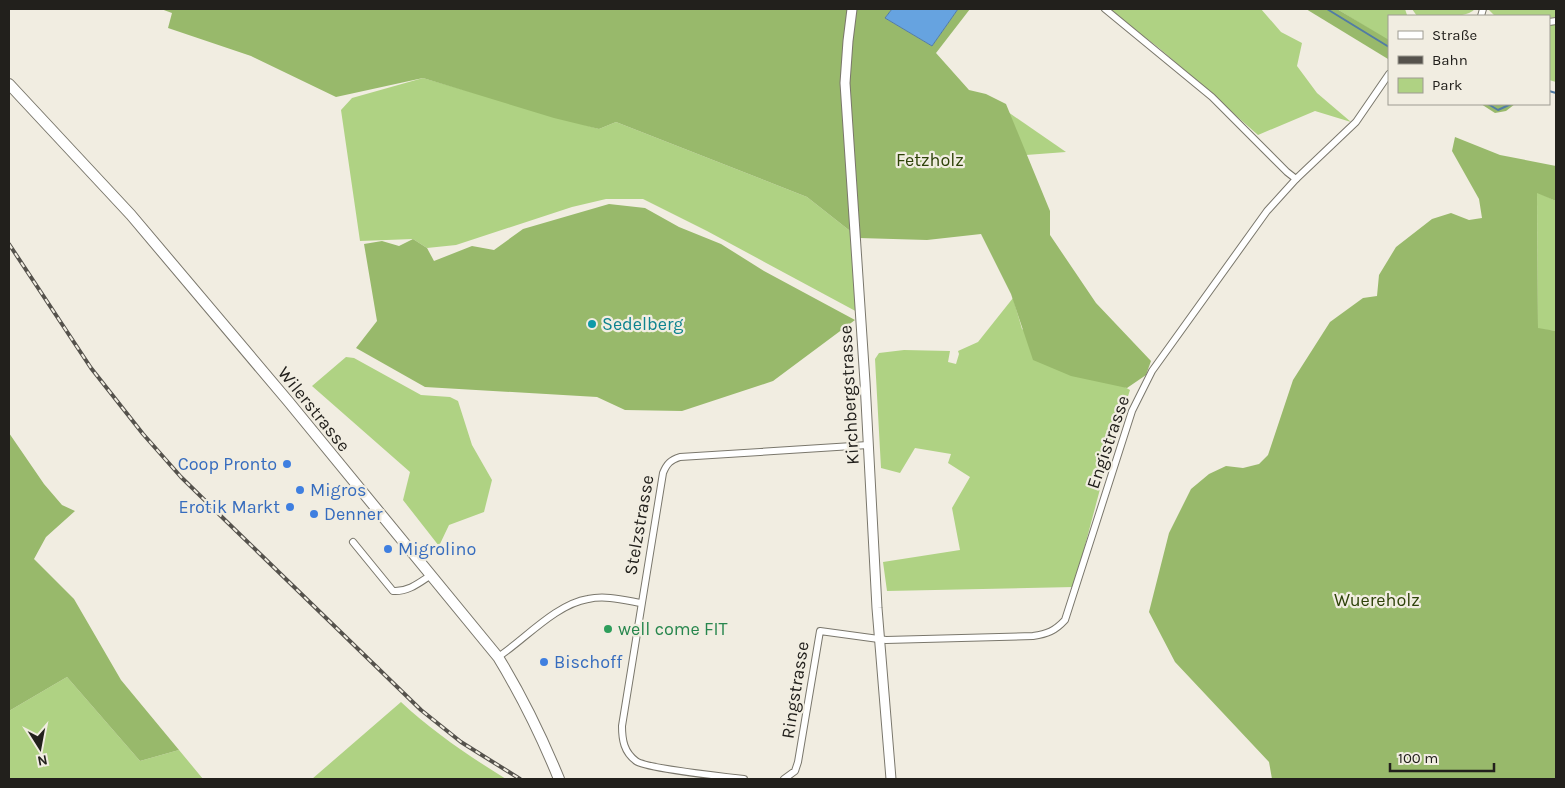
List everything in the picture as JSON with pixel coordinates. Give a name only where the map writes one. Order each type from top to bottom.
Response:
[{"type":"main road","name":"Kirchbergstrasse","points":[[852,9],[845,83],[880,640],[891,779]]},
{"type":"main road","name":"Wilerstrasse","points":[[9,84],[131,215],[498,657],[525,703],[559,779]]},
{"type":"street","points":[[1105,9],[1212,97],[1296,179]]},
{"type":"street","name":"Engistrasse","points":[[880,640],[1033,636],[1047,634],[1057,629],[1065,620],[1132,411],[1152,371],[1267,211],[1296,179],[1356,122],[1388,75]]},
{"type":"street","name":"Stelzstrasse","points":[[498,657],[567,606],[588,599],[601,598],[641,603],[663,473],[666,465],[672,460],[680,457],[868,445]]},
{"type":"street","points":[[352,542],[393,591],[401,592],[409,589],[431,575]]},
{"type":"street","points":[[641,603],[622,726],[622,738],[625,749],[638,762],[643,764],[744,779]]},
{"type":"street","name":"Ringstrasse","points":[[784,779],[795,771],[798,762],[820,631],[880,640]]},
{"type":"green space","name":"Fetzholz","points":[[161,9],[892,9],[885,18],[932,46],[958,9],[970,9],[936,53],[969,90],[986,94],[1006,104],[1050,211],[1050,235],[1096,303],[1151,361],[1146,375],[1127,388],[1071,376],[1033,360],[1011,294],[981,234],[927,240],[859,238],[807,197],[616,122],[599,129],[554,118],[423,78],[336,97],[251,56],[168,28],[172,13]]},
{"type":"green space","points":[[1108,9],[1261,9],[1281,32],[1302,43],[1297,66],[1317,93],[1351,122],[1315,111],[1258,135],[1159,48]]},
{"type":"green space","points":[[1306,9],[1337,9],[1388,39],[1388,59]]},
{"type":"green space","points":[[1337,9],[1405,9],[1407,15],[1388,15],[1388,40]]},
{"type":"green space","points":[[1412,9],[1475,9],[1464,15],[1416,15]]},
{"type":"green space","points":[[1488,9],[1556,9],[1556,17],[1550,18],[1550,15],[1494,15]]},
{"type":"green space","points":[[1556,22],[1556,82],[1550,80],[1550,23]]},
{"type":"green space","points":[[423,78],[599,129],[616,122],[807,197],[859,238],[861,314],[707,231],[643,199],[606,199],[572,207],[456,245],[427,248],[413,239],[360,241],[341,110],[352,98]]},
{"type":"green space","points":[[1483,105],[1514,105],[1506,111],[1495,113]]},
{"type":"green space","points":[[1008,112],[1066,152],[1026,155]]},
{"type":"green space","name":"Wuereholz","points":[[1455,137],[1500,155],[1556,166],[1556,201],[1537,193],[1538,328],[1556,331],[1556,779],[1272,779],[1269,762],[1175,662],[1149,612],[1169,533],[1191,489],[1209,474],[1226,466],[1243,468],[1259,464],[1268,455],[1293,380],[1330,322],[1363,298],[1377,296],[1379,275],[1396,247],[1432,219],[1451,213],[1469,220],[1482,218],[1479,199],[1452,151]]},
{"type":"green space","points":[[1537,192],[1556,201],[1556,331],[1538,329]]},
{"type":"green space","points":[[609,204],[645,208],[679,227],[721,244],[764,271],[855,320],[773,381],[682,411],[625,410],[597,397],[425,387],[356,348],[377,321],[364,244],[382,241],[399,246],[413,239],[427,248],[434,261],[472,246],[494,250],[523,229]]},
{"type":"green space","points":[[1013,298],[1022,329],[1130,390],[1108,459],[1074,587],[887,591],[883,562],[960,550],[952,508],[970,477],[948,463],[951,454],[915,448],[900,473],[881,468],[875,359],[879,353],[904,350],[950,351],[948,362],[956,364],[958,351],[978,342]]},
{"type":"green space","points":[[346,357],[354,358],[421,395],[450,397],[458,401],[472,445],[492,480],[484,512],[449,525],[439,546],[403,500],[410,472],[312,386]]},
{"type":"green space","points":[[9,433],[44,484],[62,505],[75,511],[46,537],[34,559],[74,599],[121,680],[179,750],[140,761],[67,677],[9,711]]},
{"type":"green space","points":[[67,677],[140,761],[179,750],[203,779],[9,779],[9,711]]},
{"type":"green space","points":[[401,702],[452,743],[506,779],[312,779]]},
{"type":"water","points":[[892,9],[958,9],[932,46],[885,18]]},
{"type":"waterway","points":[[1327,9],[1388,46]]},
{"type":"waterway","points":[[1550,91],[1556,93]]},
{"type":"waterway","points":[[1490,105],[1498,110],[1509,105]]},
{"type":"railway","points":[[9,244],[91,368],[143,434],[181,477],[421,710],[461,742],[520,779]]},
{"type":"place","name":"Sedelberg","points":[[592,324]]},
{"type":"place","name":"Coop Pronto","points":[[287,464]]},
{"type":"place","name":"Migros","points":[[300,490]]},
{"type":"place","name":"Erotik Markt","points":[[290,507]]},
{"type":"place","name":"Denner","points":[[314,514]]},
{"type":"place","name":"Migrolino","points":[[388,549]]},
{"type":"place","name":"well come FIT","points":[[608,629]]},
{"type":"place","name":"Bischoff","points":[[544,662]]}]
